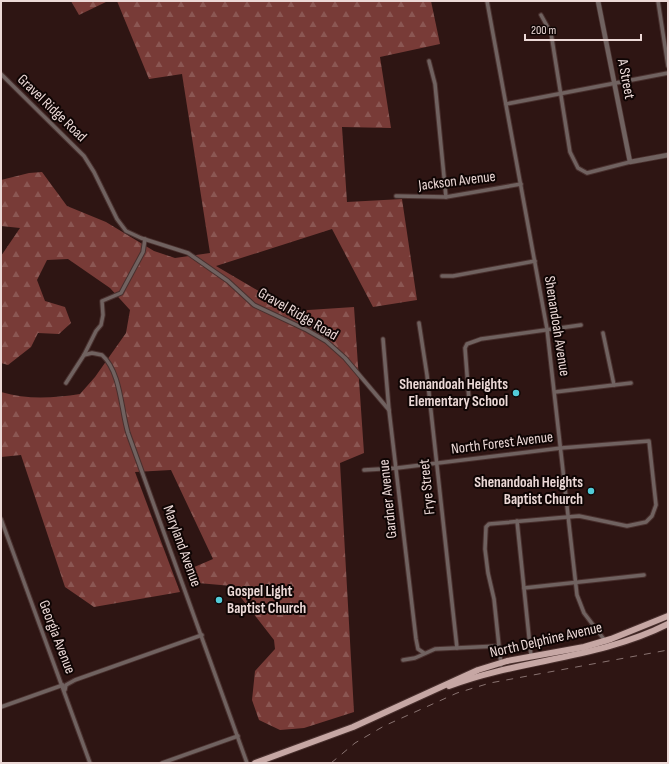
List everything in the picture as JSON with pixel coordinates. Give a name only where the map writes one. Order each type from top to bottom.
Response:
[{"type":"main road","name":"North Delphine Avenue","points":[[501,666],[531,656],[605,641],[638,630],[668,616]]},
{"type":"main road","name":"North Delphine Avenue","points":[[255,763],[353,727],[464,675],[501,666],[608,647],[645,635],[668,624]]},
{"type":"street","name":"Shenandoah Avenue","points":[[487,1],[547,329],[575,583],[581,607],[608,647]]},
{"type":"street","name":"A Street","points":[[598,1],[630,162]]},
{"type":"street","points":[[658,1],[668,66]]},
{"type":"street","points":[[541,15],[551,33],[570,154],[578,168],[587,173],[630,162],[668,155]]},
{"type":"street","points":[[429,61],[435,84],[446,197]]},
{"type":"street","points":[[506,104],[668,73]]},
{"type":"street","name":"Gravel Ridge Road","points":[[1,74],[84,156],[94,172],[117,219],[126,230],[145,239],[188,254],[228,280],[254,305],[296,324],[320,337],[337,350],[389,410]]},
{"type":"street","name":"Jackson Avenue","points":[[396,196],[410,198],[446,197],[521,184]]},
{"type":"street","points":[[66,383],[101,325],[104,314],[102,301],[121,293],[143,252],[145,239]]},
{"type":"street","points":[[442,276],[453,276],[535,261]]},
{"type":"street","name":"Frye Street","points":[[419,323],[424,350],[457,648]]},
{"type":"street","points":[[469,400],[465,348],[467,344],[481,339],[581,325]]},
{"type":"street","points":[[603,333],[614,385]]},
{"type":"street","name":"Gardner Avenue","points":[[383,339],[389,410],[416,639],[418,649],[424,653]]},
{"type":"street","name":"Maryland Avenue","points":[[84,355],[92,353],[102,355],[112,368],[123,406],[128,433],[247,763]]},
{"type":"street","points":[[555,392],[631,383]]},
{"type":"street","name":"North Forest Avenue","points":[[364,470],[397,468],[561,448],[648,440],[651,446],[656,509],[649,519],[640,524],[621,526],[587,517],[568,516]]},
{"type":"street","points":[[501,666],[494,599],[488,573],[485,549],[485,529],[489,524],[568,516]]},
{"type":"street","name":"Georgia Avenue","points":[[1,519],[63,685],[90,763]]},
{"type":"street","points":[[517,521],[531,656]]},
{"type":"street","points":[[524,588],[644,575]]},
{"type":"street","points":[[65,691],[66,685],[75,680],[202,635]]},
{"type":"street","points":[[403,660],[415,658],[435,649],[498,646]]},
{"type":"street","points":[[1,707],[63,685]]},
{"type":"street","points":[[162,763],[238,736]]},
{"type":"green space","points":[[71,1],[108,1],[79,15]]},
{"type":"green space","points":[[117,1],[431,1],[440,44],[380,57],[391,128],[342,127],[347,202],[402,199],[417,300],[373,307],[332,229],[216,266],[293,311],[354,307],[364,453],[340,463],[354,712],[304,728],[280,730],[259,720],[252,700],[255,671],[275,649],[274,640],[232,586],[198,583],[192,568],[213,559],[171,470],[135,472],[180,592],[94,607],[65,587],[21,455],[1,457],[1,392],[11,395],[40,398],[80,394],[95,377],[126,333],[130,310],[110,288],[68,259],[47,260],[37,280],[45,301],[65,307],[71,323],[59,334],[38,333],[31,347],[8,365],[1,363],[1,256],[20,228],[1,226],[1,180],[29,173],[42,172],[67,206],[106,222],[154,251],[175,258],[210,253],[182,74],[149,79]]},
{"type":"railway","points":[[331,763],[355,743],[384,726],[457,693],[490,683],[668,650]]},
{"type":"place","name":"Shenandoah Heights Elementary School","points":[[516,393]]},
{"type":"place","name":"Shenandoah Heights Baptist Church","points":[[591,491]]},
{"type":"place","name":"Gospel Light Baptist Church","points":[[219,600]]}]
